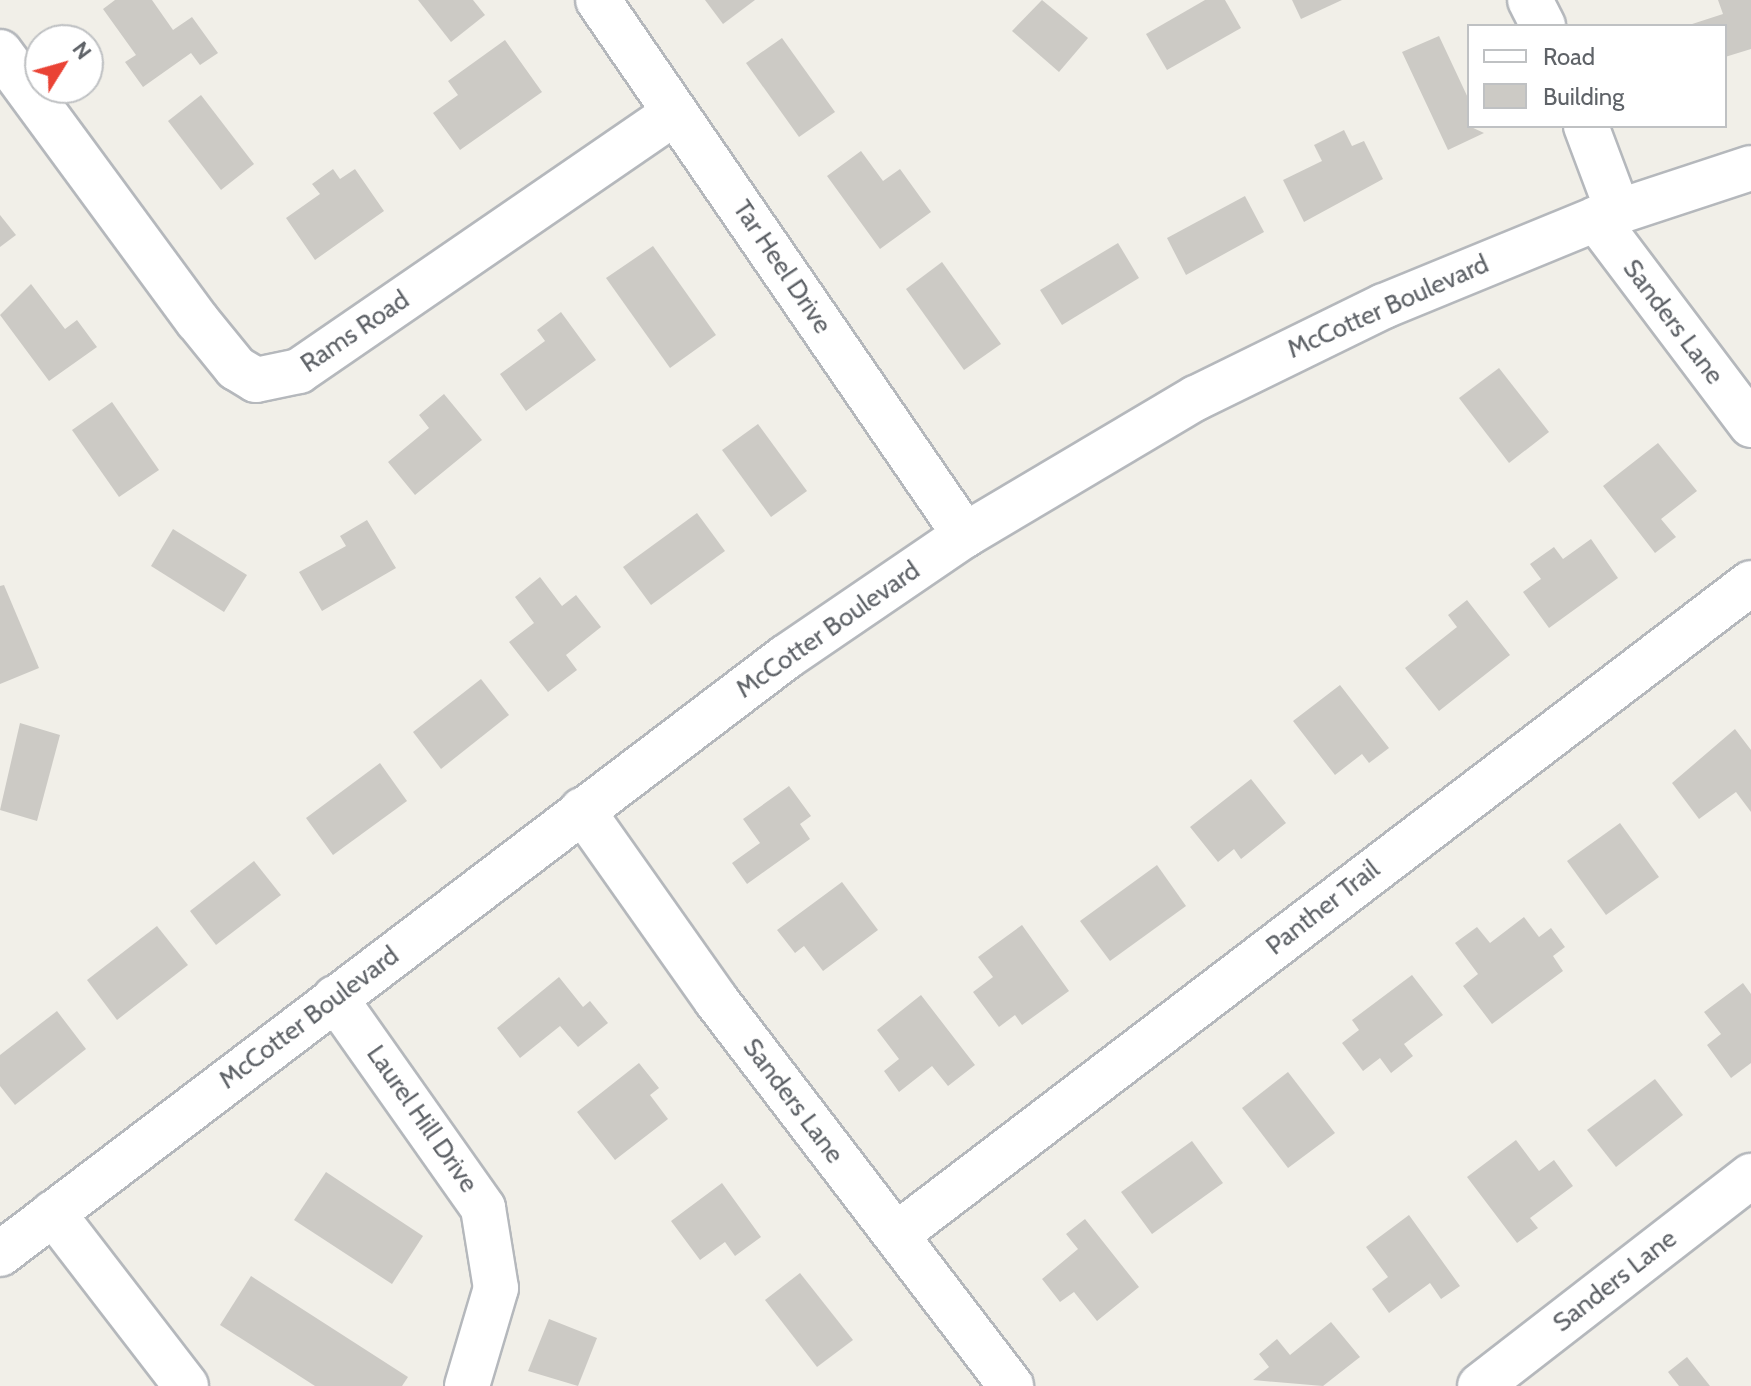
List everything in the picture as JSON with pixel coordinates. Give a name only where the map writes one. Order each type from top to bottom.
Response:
[{"type":"street","name":"Tar Heel Drive","points":[[598,0],[965,535]]},
{"type":"street","points":[[1530,0],[1542,24]]},
{"type":"street","name":"Rams Road","points":[[0,52],[197,320],[236,368],[256,380],[299,371],[675,113]]},
{"type":"street","name":"Sanders Lane","points":[[1586,128],[1607,215],[1751,425]]},
{"type":"street","name":"McCotter Boulevard","points":[[0,1254],[582,810],[965,535],[1275,358],[1607,215],[1751,168]]},
{"type":"street","name":"Panther Trail","points":[[896,1235],[1751,583]]},
{"type":"street","name":"Sanders Lane","points":[[582,810],[1011,1386]]},
{"type":"street","name":"Laurel Hill Drive","points":[[335,998],[483,1208],[496,1288],[467,1386]]},
{"type":"street","name":"Sanders Lane","points":[[1480,1386],[1751,1176]]},
{"type":"street","points":[[53,1213],[186,1386]]},
{"type":"building","points":[[115,0],[152,0],[173,30],[192,17],[218,53],[200,65],[191,53],[143,87],[125,62],[136,55],[103,9]]},
{"type":"building","points":[[418,0],[473,0],[485,15],[451,42]]},
{"type":"building","points":[[705,0],[755,0],[723,24]]},
{"type":"building","points":[[1042,0],[1088,38],[1059,72],[1012,31]]},
{"type":"building","points":[[1205,0],[1225,0],[1241,28],[1167,70],[1146,34]]},
{"type":"building","points":[[1292,0],[1342,0],[1301,19]]},
{"type":"building","points":[[1718,0],[1751,0],[1751,49],[1727,56],[1727,24],[1692,24],[1723,14]]},
{"type":"building","points":[[1439,36],[1467,96],[1467,128],[1484,133],[1448,150],[1402,52]]},
{"type":"building","points":[[782,38],[835,112],[799,137],[746,63]]},
{"type":"building","points":[[505,40],[542,92],[460,150],[433,113],[458,95],[448,81]]},
{"type":"building","points":[[201,95],[254,164],[221,190],[168,121]]},
{"type":"building","points":[[1344,130],[1352,146],[1364,141],[1383,179],[1304,222],[1283,180],[1322,161],[1314,145]]},
{"type":"building","points":[[861,151],[883,181],[900,169],[931,212],[880,249],[827,176]]},
{"type":"building","points":[[333,169],[340,179],[355,169],[384,211],[315,260],[286,218],[320,194],[312,184]]},
{"type":"building","points":[[1245,196],[1264,232],[1186,275],[1167,238]]},
{"type":"building","points":[[0,215],[16,235],[0,247]]},
{"type":"building","points":[[1118,243],[1139,278],[1062,325],[1040,290]]},
{"type":"building","points":[[653,246],[716,335],[670,368],[606,278]]},
{"type":"building","points":[[942,262],[1001,344],[964,370],[906,289]]},
{"type":"building","points":[[31,284],[65,329],[77,320],[97,347],[49,381],[0,315]]},
{"type":"building","points":[[561,312],[596,360],[526,411],[500,374],[545,341],[537,330]]},
{"type":"building","points":[[1499,368],[1549,432],[1509,463],[1459,398]]},
{"type":"building","points":[[444,394],[482,440],[415,495],[388,462],[429,428],[419,415]]},
{"type":"building","points":[[112,402],[159,470],[119,497],[72,430]]},
{"type":"building","points":[[758,424],[807,491],[771,517],[722,450]]},
{"type":"building","points":[[1658,443],[1697,491],[1661,519],[1676,537],[1655,553],[1603,486]]},
{"type":"building","points":[[697,513],[725,551],[651,605],[623,567]]},
{"type":"building","points":[[367,520],[396,568],[322,611],[299,572],[346,546],[340,536]]},
{"type":"building","points":[[173,529],[247,575],[224,612],[151,566]]},
{"type":"building","points":[[1591,539],[1618,578],[1549,628],[1523,592],[1541,579],[1530,564],[1554,547],[1563,559]]},
{"type":"building","points":[[540,577],[562,606],[576,595],[601,627],[566,655],[577,670],[548,692],[509,642],[534,623],[515,597]]},
{"type":"building","points":[[4,585],[39,668],[0,684],[0,586]]},
{"type":"building","points":[[1467,600],[1510,655],[1439,711],[1405,668],[1457,627],[1448,615]]},
{"type":"building","points":[[481,679],[509,715],[441,769],[413,732]]},
{"type":"building","points":[[1340,685],[1389,748],[1369,763],[1362,754],[1335,775],[1293,721]]},
{"type":"building","points":[[20,723],[60,735],[37,821],[0,810]]},
{"type":"building","points":[[1735,729],[1751,750],[1751,812],[1736,792],[1699,819],[1672,783]]},
{"type":"building","points":[[380,763],[407,801],[333,855],[306,818]]},
{"type":"building","points":[[1251,779],[1286,823],[1241,859],[1234,849],[1218,862],[1190,827]]},
{"type":"building","points":[[789,786],[811,816],[800,824],[810,839],[747,884],[732,863],[760,843],[743,819]]},
{"type":"building","points":[[1620,823],[1659,877],[1606,915],[1567,861]]},
{"type":"building","points":[[254,861],[281,895],[216,945],[190,911]]},
{"type":"building","points":[[1157,865],[1186,906],[1110,961],[1080,921]]},
{"type":"building","points":[[842,882],[878,930],[823,971],[804,946],[795,953],[777,930]]},
{"type":"building","points":[[1524,917],[1539,937],[1551,928],[1565,947],[1553,956],[1563,971],[1492,1024],[1463,986],[1478,974],[1455,943],[1477,927],[1490,943]]},
{"type":"building","points":[[1022,925],[1069,991],[1022,1025],[1015,1015],[999,1027],[973,992],[993,977],[978,957]]},
{"type":"building","points":[[157,926],[188,965],[117,1020],[87,980]]},
{"type":"building","points":[[1412,975],[1443,1015],[1404,1044],[1413,1056],[1391,1073],[1380,1058],[1363,1071],[1342,1043],[1359,1030],[1352,1020]]},
{"type":"building","points":[[559,977],[583,1007],[590,1001],[608,1023],[578,1047],[560,1026],[520,1058],[497,1028]]},
{"type":"building","points":[[1743,983],[1751,994],[1751,1063],[1731,1078],[1707,1045],[1721,1034],[1704,1012]]},
{"type":"building","points":[[921,995],[975,1065],[948,1086],[932,1066],[899,1092],[884,1071],[899,1059],[877,1030]]},
{"type":"building","points":[[57,1011],[86,1049],[15,1105],[0,1086],[0,1055]]},
{"type":"building","points":[[639,1063],[659,1088],[650,1095],[668,1119],[615,1160],[577,1112]]},
{"type":"building","points":[[1288,1072],[1335,1133],[1288,1168],[1242,1108]]},
{"type":"building","points":[[1655,1079],[1683,1115],[1616,1167],[1587,1130]]},
{"type":"building","points":[[1516,1140],[1539,1171],[1554,1160],[1573,1186],[1530,1218],[1538,1228],[1517,1243],[1467,1177]]},
{"type":"building","points":[[1192,1141],[1223,1183],[1152,1234],[1121,1192]]},
{"type":"building","points":[[326,1172],[423,1236],[392,1284],[294,1220]]},
{"type":"building","points":[[722,1183],[761,1237],[735,1256],[725,1242],[700,1260],[671,1221]]},
{"type":"building","points":[[1409,1215],[1460,1286],[1441,1299],[1430,1283],[1389,1313],[1372,1289],[1388,1277],[1366,1247]]},
{"type":"building","points":[[1085,1219],[1139,1287],[1097,1321],[1074,1292],[1060,1302],[1042,1279],[1078,1249],[1066,1234]]},
{"type":"building","points":[[800,1273],[853,1340],[817,1367],[765,1300]]},
{"type":"building","points":[[251,1276],[408,1377],[402,1386],[315,1386],[220,1325]]},
{"type":"building","points":[[549,1319],[597,1338],[578,1386],[528,1371]]},
{"type":"building","points":[[1331,1322],[1360,1357],[1323,1386],[1253,1380],[1269,1367],[1259,1354],[1277,1339],[1290,1355]]},
{"type":"building","points":[[1687,1357],[1710,1386],[1679,1386],[1668,1372]]}]
